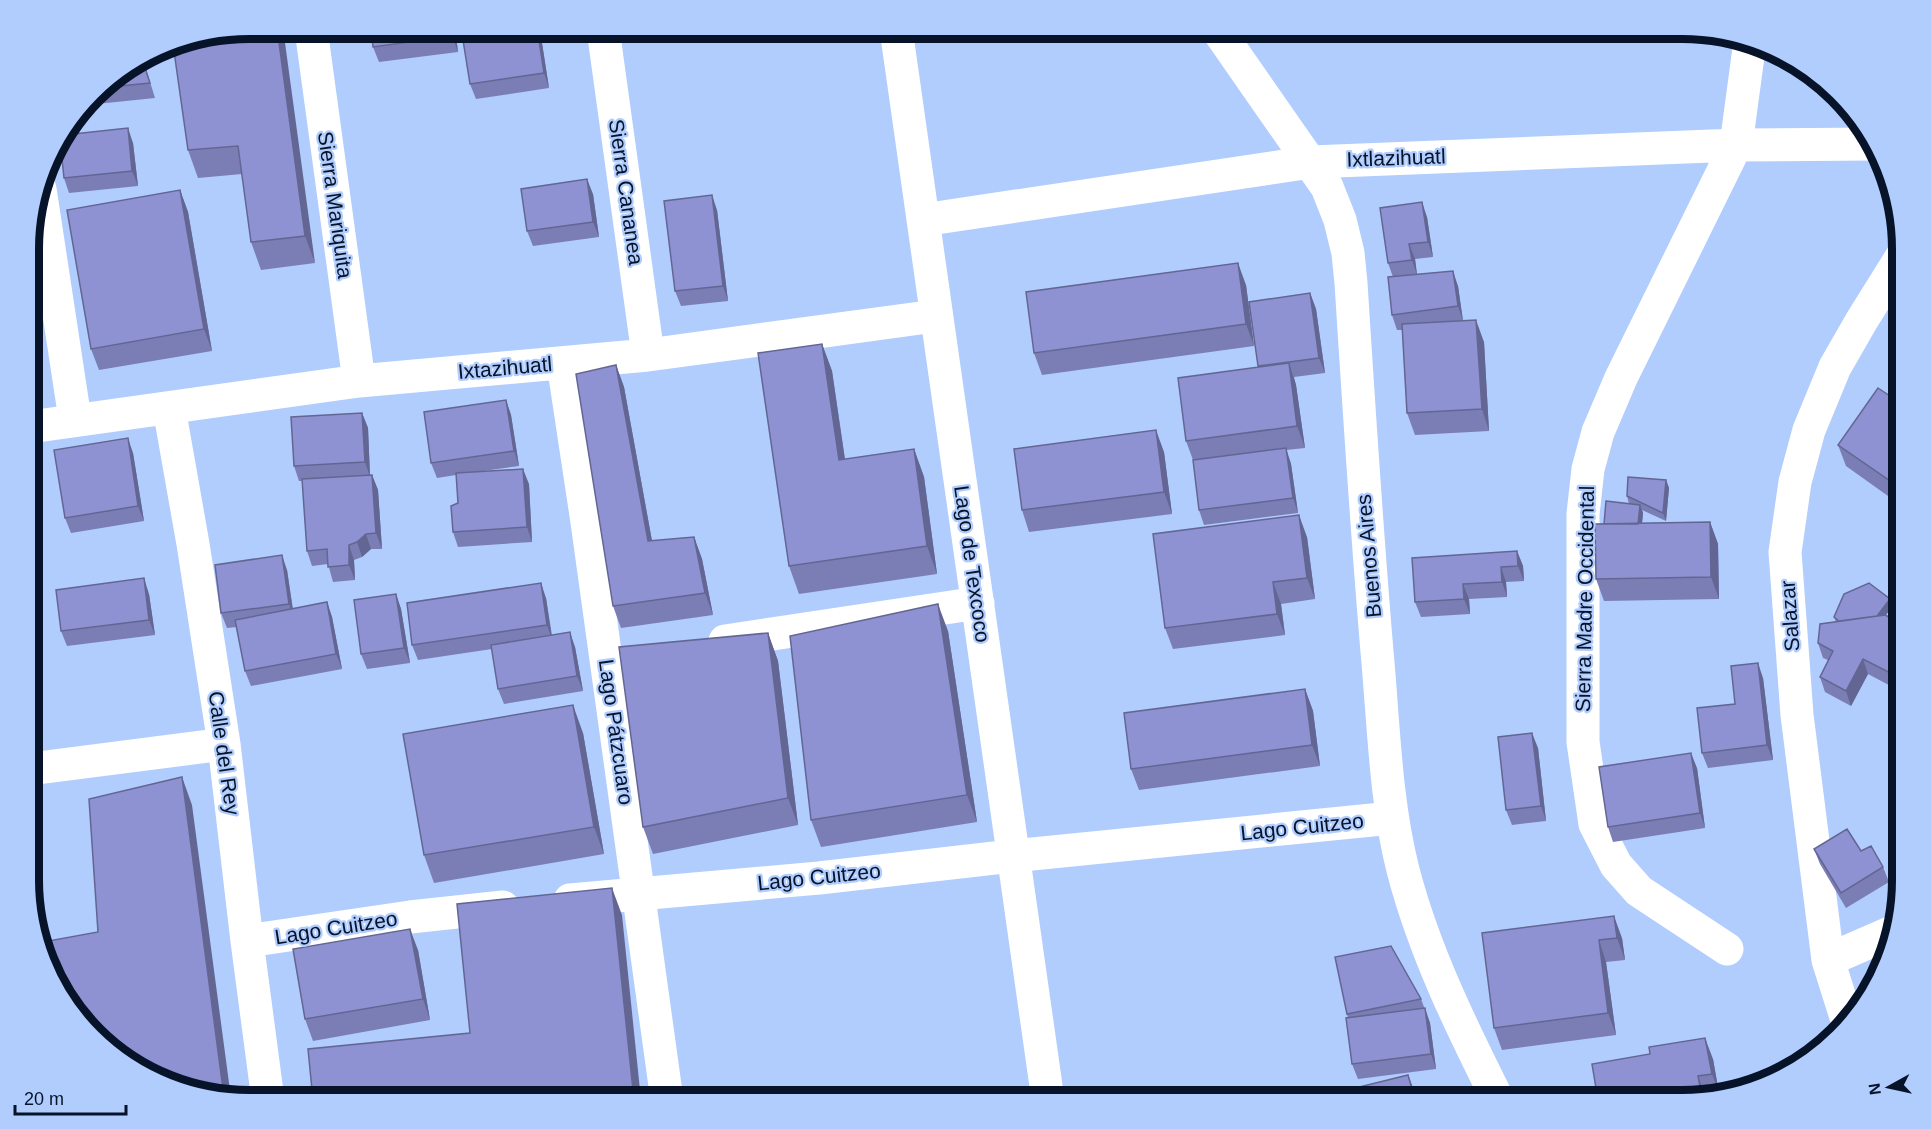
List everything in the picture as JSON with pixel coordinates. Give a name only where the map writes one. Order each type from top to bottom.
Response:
[{"type":"street","name":"Sierra Mariquita","points":[[312,39],[359,381]]},
{"type":"street","name":"Sierra Cananea","points":[[605,39],[648,355]]},
{"type":"street","name":"Lago de Texcoco","points":[[898,39],[1047,1090]]},
{"type":"street","name":"Buenos Aires","points":[[1225,39],[1311,162],[1327,188],[1340,220],[1348,253],[1366,528],[1392,818],[1403,871],[1426,941],[1457,1016],[1493,1090]]},
{"type":"street","name":"Sierra Madre Occidental","points":[[1727,949],[1639,891],[1616,865],[1595,824],[1582,742],[1583,513],[1588,469],[1598,432],[1621,378],[1736,145],[1749,50]]},
{"type":"street","name":"Ixtlazihuatl","points":[[923,220],[1311,162],[1736,145],[1864,144]]},
{"type":"street","points":[[43,208],[75,419]]},
{"type":"street","name":"Salazar","points":[[1843,1008],[1828,960],[1797,715],[1785,552],[1795,482],[1809,430],[1836,367],[1892,272]]},
{"type":"street","name":"Ixtazihuatl","points":[[39,425],[359,381],[648,355],[935,316]]},
{"type":"street","name":"Lago Pátzcuaro","points":[[563,363],[666,1090]]},
{"type":"street","name":"Calle del Rey","points":[[169,408],[224,744],[267,1090]]},
{"type":"street","points":[[698,645],[978,603]]},
{"type":"street","points":[[605,659],[640,654]]},
{"type":"street","points":[[39,768],[224,744]]},
{"type":"street","name":"Lago Cuitzeo","points":[[247,941],[410,917],[639,893],[819,878],[1392,818]]},
{"type":"street","points":[[1828,960],[1885,935]]},
{"type":"building","points":[[235,39],[278,39],[305,236],[251,242],[238,146],[188,150],[174,53],[208,43]]},
{"type":"building","points":[[372,39],[430,39],[373,47]]},
{"type":"building","points":[[539,39],[544,73],[470,84],[463,40]]},
{"type":"building","points":[[145,67],[150,83],[116,86]]},
{"type":"building","points":[[128,128],[132,171],[64,178],[62,155],[73,134]]},
{"type":"building","points":[[587,179],[593,222],[527,231],[521,189]]},
{"type":"building","points":[[180,190],[204,329],[91,349],[67,210]]},
{"type":"building","points":[[712,195],[723,286],[675,291],[664,201]]},
{"type":"building","points":[[1422,202],[1428,242],[1409,244],[1412,260],[1388,263],[1380,208]]},
{"type":"building","points":[[1238,263],[1246,324],[1034,353],[1026,292]]},
{"type":"building","points":[[1453,271],[1458,306],[1392,315],[1388,277]]},
{"type":"building","points":[[1310,293],[1319,358],[1258,366],[1249,302]]},
{"type":"building","points":[[1476,320],[1482,409],[1407,413],[1402,324]]},
{"type":"building","points":[[822,344],[839,460],[914,449],[927,546],[789,566],[758,353]]},
{"type":"building","points":[[1289,363],[1297,426],[1186,441],[1178,378]]},
{"type":"building","points":[[616,365],[648,541],[694,537],[705,593],[613,606],[576,374]]},
{"type":"building","points":[[1878,388],[1892,397],[1892,482],[1838,445]]},
{"type":"building","points":[[506,400],[514,451],[431,463],[424,412]]},
{"type":"building","points":[[362,413],[365,462],[294,466],[291,417]]},
{"type":"building","points":[[1156,430],[1164,492],[1022,510],[1014,449]]},
{"type":"building","points":[[128,438],[138,506],[65,518],[54,450]]},
{"type":"building","points":[[1286,448],[1293,498],[1199,510],[1193,460]]},
{"type":"building","points":[[523,469],[527,527],[453,532],[451,506],[458,503],[456,473]]},
{"type":"building","points":[[372,475],[376,533],[366,534],[357,542],[349,545],[349,565],[328,567],[327,549],[307,551],[302,479]]},
{"type":"building","points":[[1628,477],[1666,480],[1663,513],[1627,496]]},
{"type":"building","points":[[1606,501],[1640,505],[1638,524],[1604,524]]},
{"type":"building","points":[[1299,515],[1307,578],[1273,582],[1277,614],[1165,628],[1153,534]]},
{"type":"building","points":[[1710,522],[1711,577],[1596,579],[1595,524]]},
{"type":"building","points":[[1517,551],[1518,566],[1501,567],[1502,582],[1463,584],[1464,599],[1415,602],[1412,558]]},
{"type":"building","points":[[282,555],[289,604],[221,613],[215,565]]},
{"type":"building","points":[[144,578],[149,620],[61,631],[56,590]]},
{"type":"building","points":[[541,583],[547,625],[412,645],[407,603]]},
{"type":"building","points":[[1869,583],[1890,599],[1877,616],[1839,621],[1834,617],[1844,594]]},
{"type":"building","points":[[396,594],[404,648],[361,654],[354,600]]},
{"type":"building","points":[[327,602],[336,654],[245,671],[235,620]]},
{"type":"building","points":[[938,604],[967,795],[811,820],[790,636]]},
{"type":"building","points":[[1885,615],[1892,619],[1892,674],[1863,659],[1846,691],[1820,677],[1833,651],[1818,643],[1820,624]]},
{"type":"building","points":[[570,632],[577,676],[498,689],[491,645]]},
{"type":"building","points":[[768,633],[788,798],[643,827],[619,647]]},
{"type":"building","points":[[1758,663],[1767,745],[1702,753],[1697,708],[1735,704],[1731,666]]},
{"type":"building","points":[[1305,689],[1312,745],[1131,769],[1124,713]]},
{"type":"building","points":[[573,705],[594,827],[424,855],[403,734]]},
{"type":"building","points":[[1532,733],[1541,806],[1506,810],[1498,737]]},
{"type":"building","points":[[1691,753],[1700,813],[1608,827],[1599,767]]},
{"type":"building","points":[[182,777],[223,1088],[182,1079],[132,1055],[111,1038],[82,1008],[61,973],[48,941],[98,932],[89,799]]},
{"type":"building","points":[[1847,829],[1861,851],[1871,846],[1883,867],[1841,893],[1814,849]]},
{"type":"building","points":[[612,888],[633,1090],[312,1090],[308,1049],[470,1033],[457,904]]},
{"type":"building","points":[[1614,916],[1617,938],[1599,940],[1608,1013],[1494,1028],[1482,933]]},
{"type":"building","points":[[410,929],[423,999],[305,1019],[293,949]]},
{"type":"building","points":[[1391,946],[1421,999],[1347,1014],[1335,957]]},
{"type":"building","points":[[1425,1008],[1431,1054],[1352,1064],[1346,1018]]},
{"type":"building","points":[[1705,1038],[1712,1074],[1698,1076],[1700,1089],[1696,1090],[1596,1090],[1592,1064],[1650,1054],[1649,1047]]},
{"type":"building","points":[[1408,1075],[1412,1090],[1347,1090]]}]
